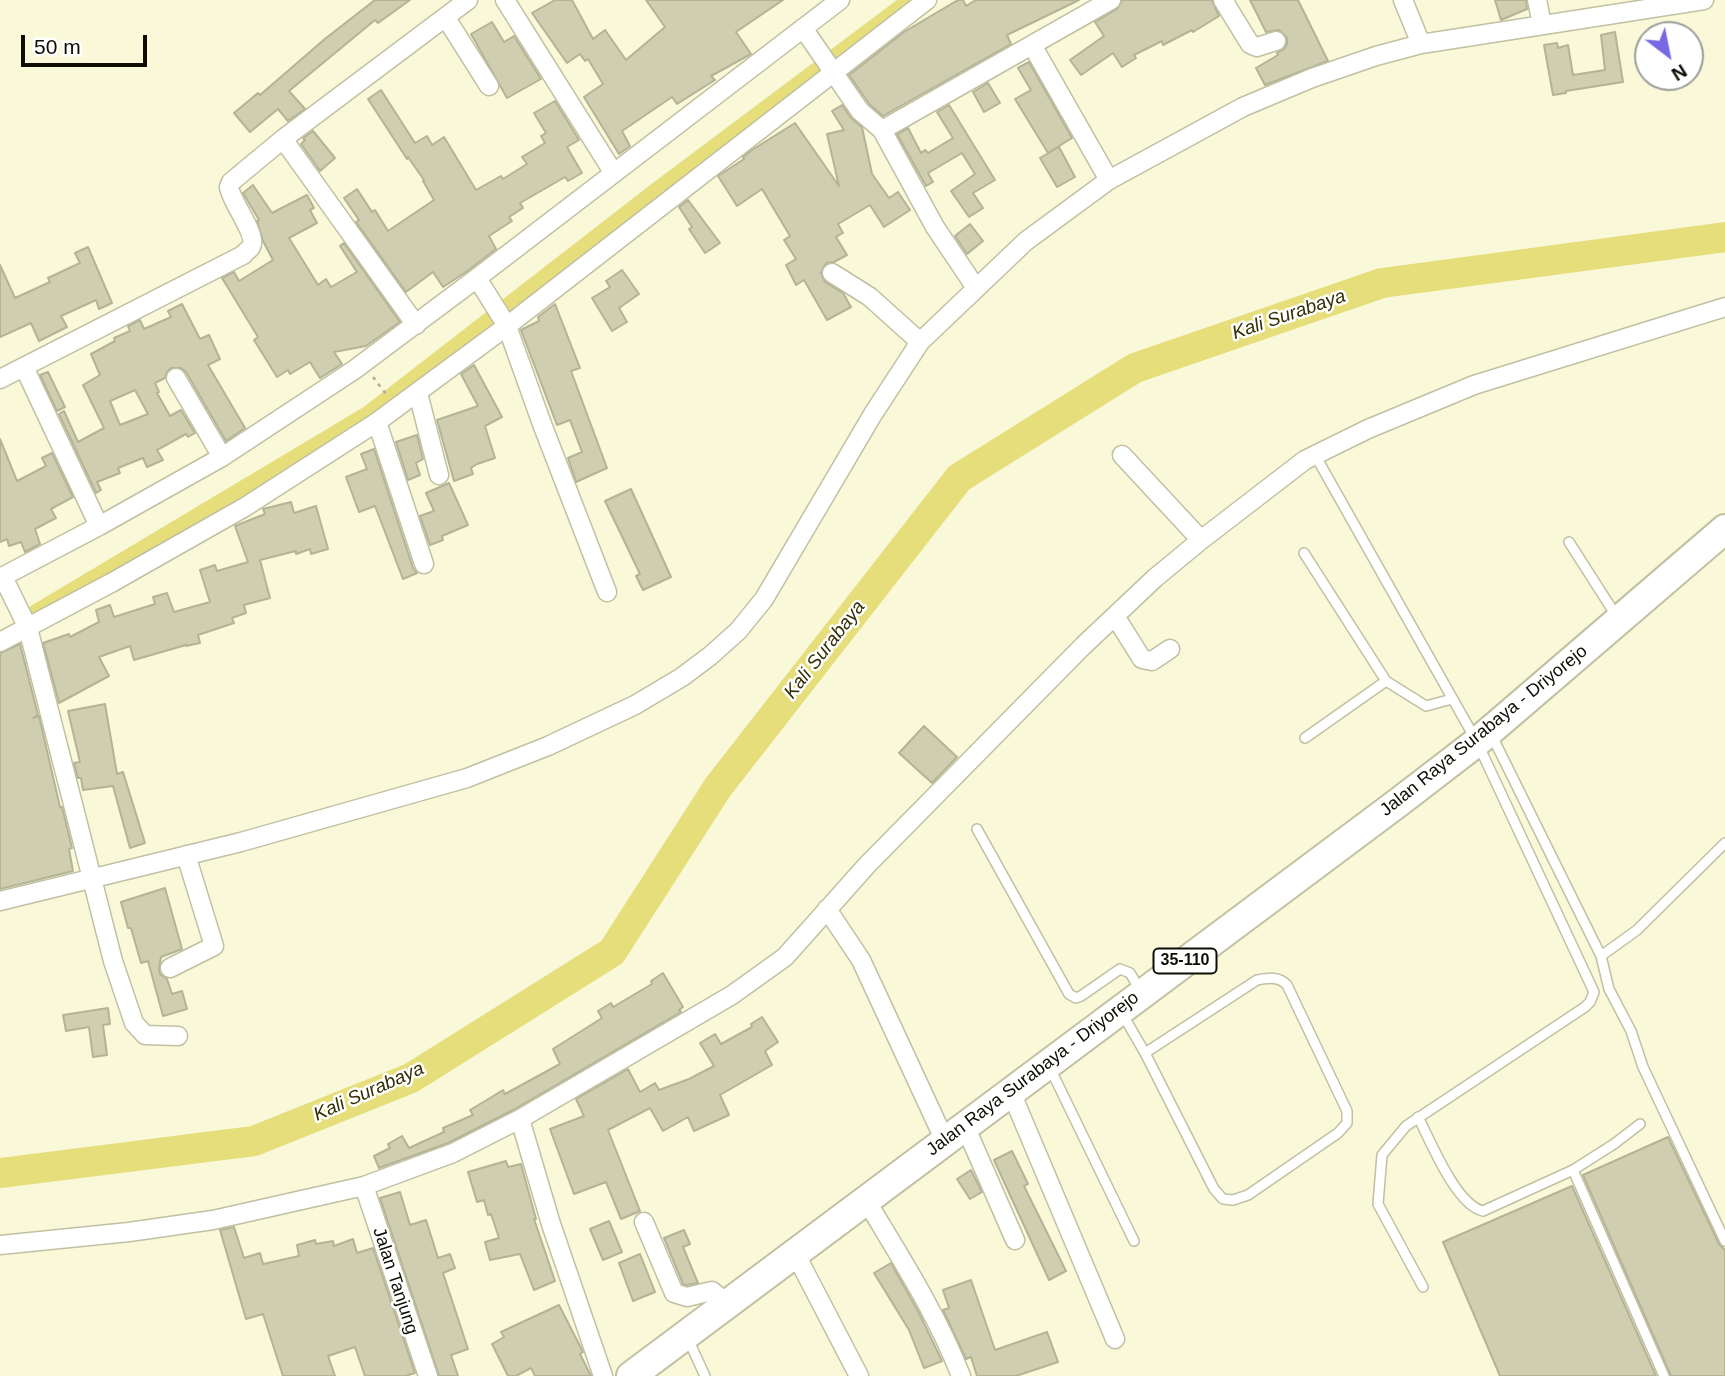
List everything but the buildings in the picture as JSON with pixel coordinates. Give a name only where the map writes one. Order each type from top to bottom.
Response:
[{"type":"main road","name":"Jalan Raya Surabaya - Driyorejo","points":[[631,1376],[1287,886],[1483,736],[1619,620],[1723,537]]},
{"type":"street","points":[[0,379],[243,255],[253,242],[251,233],[229,193],[231,182],[283,139],[468,0]]},
{"type":"street","points":[[505,0],[613,172]]},
{"type":"street","points":[[178,1036],[145,1035],[134,1023],[113,961],[27,625],[4,583],[222,457],[480,283],[613,172],[806,34],[840,0]]},
{"type":"street","points":[[0,642],[245,507],[377,422],[418,393],[831,71],[927,0]]},
{"type":"street","points":[[882,130],[1111,0]]},
{"type":"street","points":[[1223,0],[1250,44],[1257,47],[1276,41]]},
{"type":"street","points":[[1403,0],[1421,44]]},
{"type":"street","points":[[1537,0],[1542,24]]},
{"type":"street","points":[[0,901],[241,842],[467,778],[560,740],[635,705],[682,677],[710,656],[738,631],[764,598],[873,414],[920,342],[1026,241],[1109,180],[1243,107],[1312,78],[1376,56],[1421,44],[1704,0]]},
{"type":"street","points":[[446,18],[489,86]]},
{"type":"street","points":[[806,34],[860,111],[882,130],[935,227],[976,288]]},
{"type":"street","points":[[1032,45],[1109,180]]},
{"type":"street","points":[[283,139],[416,324]]},
{"type":"street","points":[[832,273],[876,302],[920,342]]},
{"type":"street","points":[[480,283],[505,323],[607,593]]},
{"type":"street","points":[[0,1245],[213,1220],[364,1186],[453,1153],[520,1119],[732,995],[785,957],[827,909],[982,747],[1115,616],[1201,540],[1305,460],[1368,429],[1474,385],[1725,307]]},
{"type":"street","points":[[24,367],[99,526]]},
{"type":"street","points":[[176,378],[222,457]]},
{"type":"street","points":[[418,393],[439,475]]},
{"type":"street","points":[[377,422],[424,564]]},
{"type":"street","points":[[1122,455],[1201,540]]},
{"type":"street","points":[[1115,616],[1142,659],[1152,661],[1170,649]]},
{"type":"street","points":[[170,968],[214,946],[186,855]]},
{"type":"street","points":[[827,909],[861,960],[1015,1240]]},
{"type":"street","points":[[1011,1092],[1115,1339]]},
{"type":"street","points":[[520,1119],[551,1224],[603,1376]]},
{"type":"street","name":"Jalan Tanjung","points":[[364,1186],[428,1376]]},
{"type":"street","points":[[866,1200],[927,1303],[961,1376]]},
{"type":"street","points":[[644,1222],[674,1293],[687,1297],[712,1291],[727,1304]]},
{"type":"street","points":[[795,1253],[859,1376]]},
{"type":"lane","points":[[1315,456],[1452,699],[1483,736],[1601,956],[1609,989],[1631,1031],[1643,1067],[1725,1241]]},
{"type":"lane","points":[[1569,542],[1619,620]]},
{"type":"lane","points":[[1304,553],[1385,681],[1426,706],[1452,699]]},
{"type":"lane","points":[[1305,738],[1385,681]]},
{"type":"lane","points":[[1423,1287],[1378,1204],[1382,1155],[1406,1126],[1585,1007],[1594,992],[1483,736]]},
{"type":"lane","points":[[977,829],[1069,995],[1076,998],[1081,996],[1116,970],[1123,968],[1142,992]]},
{"type":"lane","points":[[1601,956],[1637,930],[1725,843]]},
{"type":"lane","points":[[1120,1010],[1145,1053],[1214,1189],[1223,1199],[1233,1200],[1248,1195],[1338,1133],[1347,1123],[1347,1111],[1283,980],[1257,980],[1145,1053]]},
{"type":"lane","points":[[1048,1065],[1133,1241]]},
{"type":"lane","points":[[1418,1117],[1451,1181],[1476,1210],[1483,1211],[1573,1170],[1640,1124]]},
{"type":"lane","points":[[1573,1170],[1664,1376]]},
{"type":"lane","points":[[686,1335],[705,1376]]},
{"type":"path","points":[[371,374],[390,401]]},
{"type":"waterway","points":[[30,617],[368,415],[657,191],[912,0]]},
{"type":"waterway","name":"Kali Surabaya","points":[[0,1173],[254,1141],[411,1078],[612,952],[718,787],[959,478],[1135,368],[1382,283],[1725,237]]}]
